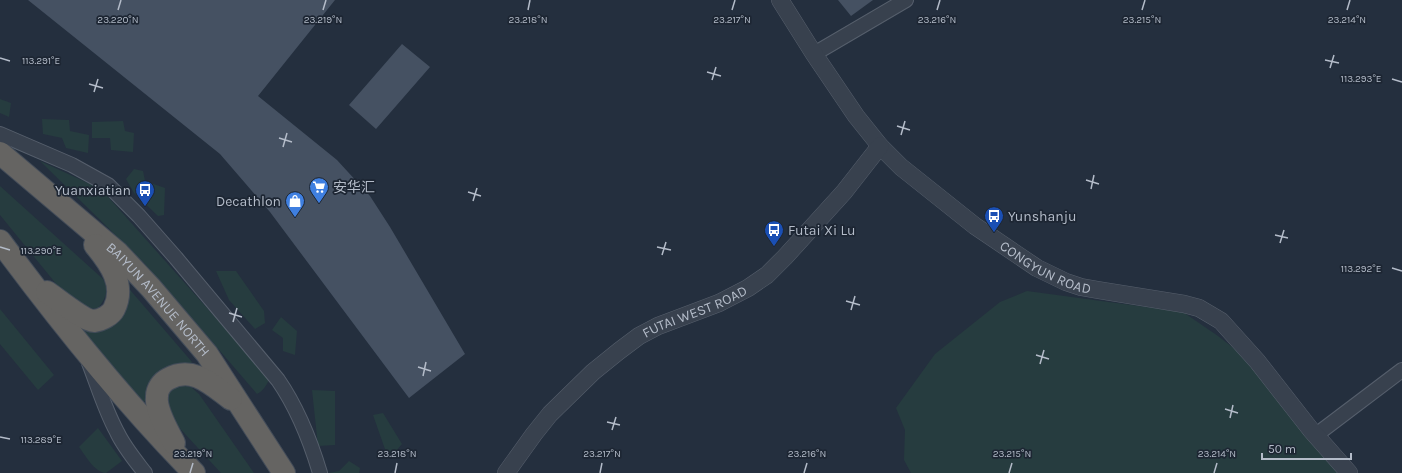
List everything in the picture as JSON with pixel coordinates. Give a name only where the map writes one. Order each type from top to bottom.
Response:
[{"type":"highway","name":"BAIYUN AVENUE NORTH","points":[[0,153],[118,253],[151,288],[207,354],[284,473]]},
{"type":"highway","points":[[29,280],[85,318],[94,321],[108,316],[114,310],[119,298],[119,289],[113,272],[105,257],[72,214]]},
{"type":"highway","points":[[0,241],[29,280],[122,396],[189,468]]},
{"type":"highway","points":[[189,468],[166,426],[158,406],[156,397],[164,381],[178,374],[187,373],[216,388],[243,409]]},
{"type":"street","name":"CONGYUN ROAD","points":[[780,0],[856,116],[880,146],[901,167],[974,226],[1052,276],[1081,287],[1192,306],[1221,321],[1257,361],[1316,435],[1349,473]]},
{"type":"street","points":[[814,54],[906,0]]},
{"type":"street","points":[[0,134],[48,154],[108,185],[139,216],[270,369],[284,389],[299,418],[320,473]]},
{"type":"street","name":"FUTAI WEST ROAD","points":[[506,473],[550,414],[593,372],[619,351],[639,336],[658,326],[719,303],[748,288],[767,275],[844,192],[880,146]]},
{"type":"street","points":[[84,349],[112,422],[127,449],[145,473]]},
{"type":"street","points":[[1316,435],[1402,370]]},
{"type":"green space","points":[[0,99],[11,103],[9,117],[0,113]]},
{"type":"green space","points":[[42,119],[69,120],[70,131],[89,135],[88,153],[66,148],[62,138],[43,134]]},
{"type":"green space","points":[[123,121],[125,131],[134,133],[133,152],[111,150],[110,138],[92,138],[92,122]]},
{"type":"green space","points":[[40,161],[101,189],[265,373],[269,380],[263,390],[257,394],[145,264]]},
{"type":"green space","points":[[134,169],[143,171],[145,181],[165,188],[164,215],[158,216],[134,193],[126,179]]},
{"type":"green space","points":[[0,186],[103,279],[106,287],[106,294],[98,308],[90,309],[66,296],[0,215]]},
{"type":"green space","points":[[216,271],[236,271],[264,311],[265,323],[255,329],[229,300]]},
{"type":"green space","points":[[125,284],[192,362],[189,365],[176,364],[159,371],[147,385],[145,401],[142,404],[75,325],[87,328]]},
{"type":"green space","points":[[1027,291],[1183,312],[1218,336],[1254,364],[1340,473],[911,473],[904,460],[905,430],[896,408],[935,354],[1000,302]]},
{"type":"green space","points":[[0,309],[54,375],[38,390],[0,344]]},
{"type":"green space","points":[[281,317],[297,331],[295,355],[283,351],[283,338],[272,330]]},
{"type":"green space","points":[[180,385],[191,387],[199,394],[254,473],[221,473],[174,422],[166,398],[171,389]]},
{"type":"green space","points":[[312,390],[335,391],[335,445],[318,446]]},
{"type":"green space","points":[[383,413],[402,444],[396,451],[386,452],[373,415]]},
{"type":"green space","points":[[98,428],[122,461],[106,473],[94,467],[79,447]]},
{"type":"green space","points":[[349,461],[360,468],[359,473],[329,473],[339,471]]},
{"type":"building","name":"安华汇","points":[[28,0],[335,0],[258,96],[337,160],[370,196],[465,354],[409,398],[270,212],[220,154]]},
{"type":"building","points":[[838,0],[873,0],[851,16]]},
{"type":"building","points":[[402,44],[430,67],[376,129],[349,105]]},
{"type":"place","name":"安华汇","points":[[319,204]]},
{"type":"place","name":"Yuanxiatian","points":[[145,207]]},
{"type":"place","name":"Decathlon","points":[[295,218]]},
{"type":"place","name":"Yunshanju","points":[[994,233]]},
{"type":"place","name":"Futai Xi Lu","points":[[774,247]]}]
